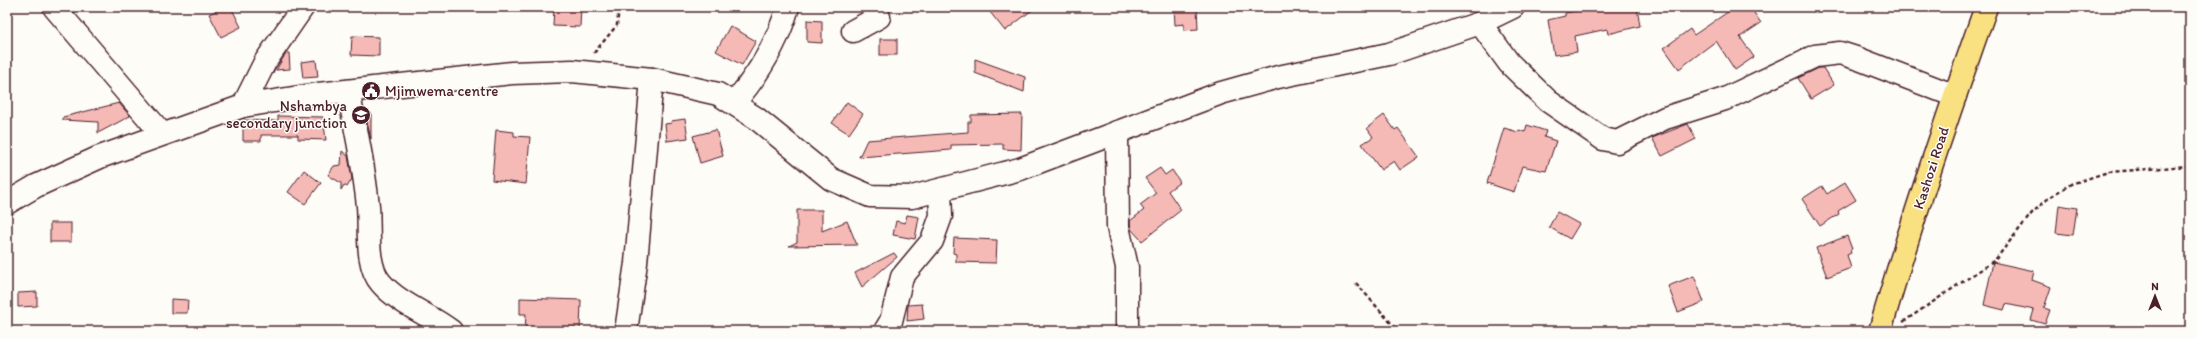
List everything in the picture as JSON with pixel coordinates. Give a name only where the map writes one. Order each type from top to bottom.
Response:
[{"type":"main road","name":"Kashozi Road","points":[[1880,331],[1897,271],[1954,96],[1986,7]]},
{"type":"street","points":[[54,7],[162,134]]},
{"type":"street","points":[[243,106],[266,62],[303,7]]},
{"type":"street","points":[[734,103],[753,81],[776,44],[788,7]]},
{"type":"street","points":[[853,32],[879,17],[873,7]]},
{"type":"street","points":[[7,203],[36,186],[100,157],[243,106],[284,98],[512,73],[572,71],[652,79],[718,94],[756,118],[831,179],[870,196],[912,197],[940,191],[1020,169],[1221,93],[1278,77],[1389,54],[1480,23],[1513,7]]},
{"type":"street","points":[[1480,23],[1509,63],[1548,101],[1602,139],[1617,142],[1664,118],[1725,98],[1815,56],[1840,53],[1860,59],[1954,96]]},
{"type":"street","points":[[626,331],[637,255],[652,79]]},
{"type":"street","points":[[348,91],[368,206],[370,246],[374,271],[381,283],[407,304],[438,321],[451,331]]},
{"type":"street","points":[[1117,132],[1118,227],[1126,267],[1127,331]]},
{"type":"street","points":[[885,331],[891,321],[902,277],[932,241],[941,216],[940,191]]},
{"type":"path","points":[[572,71],[598,50],[618,25],[619,7]]},
{"type":"path","points":[[1902,322],[1995,260],[2032,213],[2051,196],[2071,184],[2108,172],[2190,166]]},
{"type":"path","points":[[1356,283],[1398,331]]},
{"type":"building","points":[[224,7],[231,7],[241,27],[221,37],[209,14]]},
{"type":"building","points":[[554,7],[581,7],[580,27],[553,26]]},
{"type":"building","points":[[986,7],[1036,7],[1005,31]]},
{"type":"building","points":[[1174,7],[1197,7],[1198,29],[1184,30],[1184,24],[1175,25]]},
{"type":"building","points":[[1599,7],[1637,7],[1640,26],[1608,34],[1607,29],[1575,36],[1577,52],[1554,55],[1548,20],[1565,16],[1565,13]]},
{"type":"building","points":[[1735,7],[1750,7],[1761,23],[1740,37],[1754,57],[1735,70],[1716,41],[1679,69],[1664,48],[1690,29],[1694,35]]},
{"type":"building","points":[[807,20],[822,21],[822,43],[807,42]]},
{"type":"building","points":[[730,26],[756,41],[742,65],[716,51]]},
{"type":"building","points":[[352,36],[379,37],[379,56],[351,55]]},
{"type":"building","points":[[880,39],[897,39],[897,55],[880,55]]},
{"type":"building","points":[[286,53],[289,53],[290,69],[276,70]]},
{"type":"building","points":[[975,59],[1025,77],[1024,92],[975,73]]},
{"type":"building","points":[[316,60],[318,77],[303,78],[301,62]]},
{"type":"building","points":[[1819,68],[1823,68],[1834,85],[1811,99],[1798,78]]},
{"type":"building","points":[[847,102],[863,114],[849,134],[832,123]]},
{"type":"building","points":[[119,103],[130,116],[98,133],[98,122],[63,120],[63,117]]},
{"type":"building","points":[[371,113],[371,139],[365,114]]},
{"type":"building","points":[[1022,114],[1021,150],[1003,149],[1003,144],[951,145],[951,150],[859,157],[867,140],[968,132],[968,122],[971,122],[971,115]]},
{"type":"building","points":[[1384,115],[1395,130],[1398,128],[1419,157],[1400,170],[1394,161],[1381,170],[1362,144],[1373,137],[1367,128]]},
{"type":"building","points":[[278,116],[323,117],[326,140],[298,139],[298,135],[261,135],[261,141],[243,141],[243,120],[278,121]]},
{"type":"building","points":[[685,119],[688,138],[667,141],[665,124],[672,123],[671,121]]},
{"type":"building","points":[[1688,124],[1696,139],[1662,156],[1652,138]]},
{"type":"building","points":[[1527,125],[1546,131],[1544,137],[1556,141],[1546,171],[1522,166],[1514,192],[1487,183],[1504,128],[1518,132],[1519,130],[1525,132]]},
{"type":"building","points":[[496,130],[514,132],[514,136],[530,137],[526,184],[492,180]]},
{"type":"building","points":[[716,130],[723,156],[700,163],[693,136]]},
{"type":"building","points":[[342,151],[348,156],[352,179],[347,187],[344,185],[341,190],[341,183],[328,175],[334,166],[341,165]]},
{"type":"building","points":[[1160,168],[1165,175],[1172,170],[1180,182],[1168,191],[1181,210],[1142,241],[1131,229],[1130,221],[1144,210],[1140,205],[1156,193],[1145,178]]},
{"type":"building","points":[[304,170],[321,183],[305,204],[288,192]]},
{"type":"building","points":[[1845,182],[1856,200],[1838,211],[1839,214],[1820,226],[1802,199],[1822,186],[1827,194]]},
{"type":"building","points":[[2059,205],[2077,208],[2073,235],[2056,233]]},
{"type":"building","points":[[797,210],[822,210],[822,231],[847,221],[857,245],[789,246],[797,242]]},
{"type":"building","points":[[1557,212],[1579,224],[1570,239],[1549,227]]},
{"type":"building","points":[[907,215],[919,217],[915,239],[893,235],[896,221],[905,223]]},
{"type":"building","points":[[50,223],[71,223],[71,242],[50,242]]},
{"type":"building","points":[[1847,236],[1852,249],[1850,250],[1851,253],[1847,255],[1851,268],[1827,277],[1816,248]]},
{"type":"building","points":[[954,238],[997,240],[996,263],[956,262],[956,254],[953,253]]},
{"type":"building","points":[[894,253],[897,257],[862,287],[855,273]]},
{"type":"building","points":[[1993,262],[2034,271],[2032,280],[2051,287],[2044,308],[2050,310],[2045,324],[2031,320],[2034,310],[2006,304],[2004,310],[1984,305]]},
{"type":"building","points":[[1694,276],[1704,302],[1678,312],[1668,286]]},
{"type":"building","points":[[37,292],[37,306],[18,307],[18,293]]},
{"type":"building","points":[[520,298],[581,300],[580,331],[525,331],[526,314],[520,314]]},
{"type":"building","points":[[171,299],[188,300],[187,313],[171,313]]},
{"type":"building","points":[[922,304],[924,319],[907,321],[908,305]]},
{"type":"place","name":"Mjimwema centre","points":[[371,91]]},
{"type":"place","name":"Nshambya secondary junction","points":[[361,115]]}]
